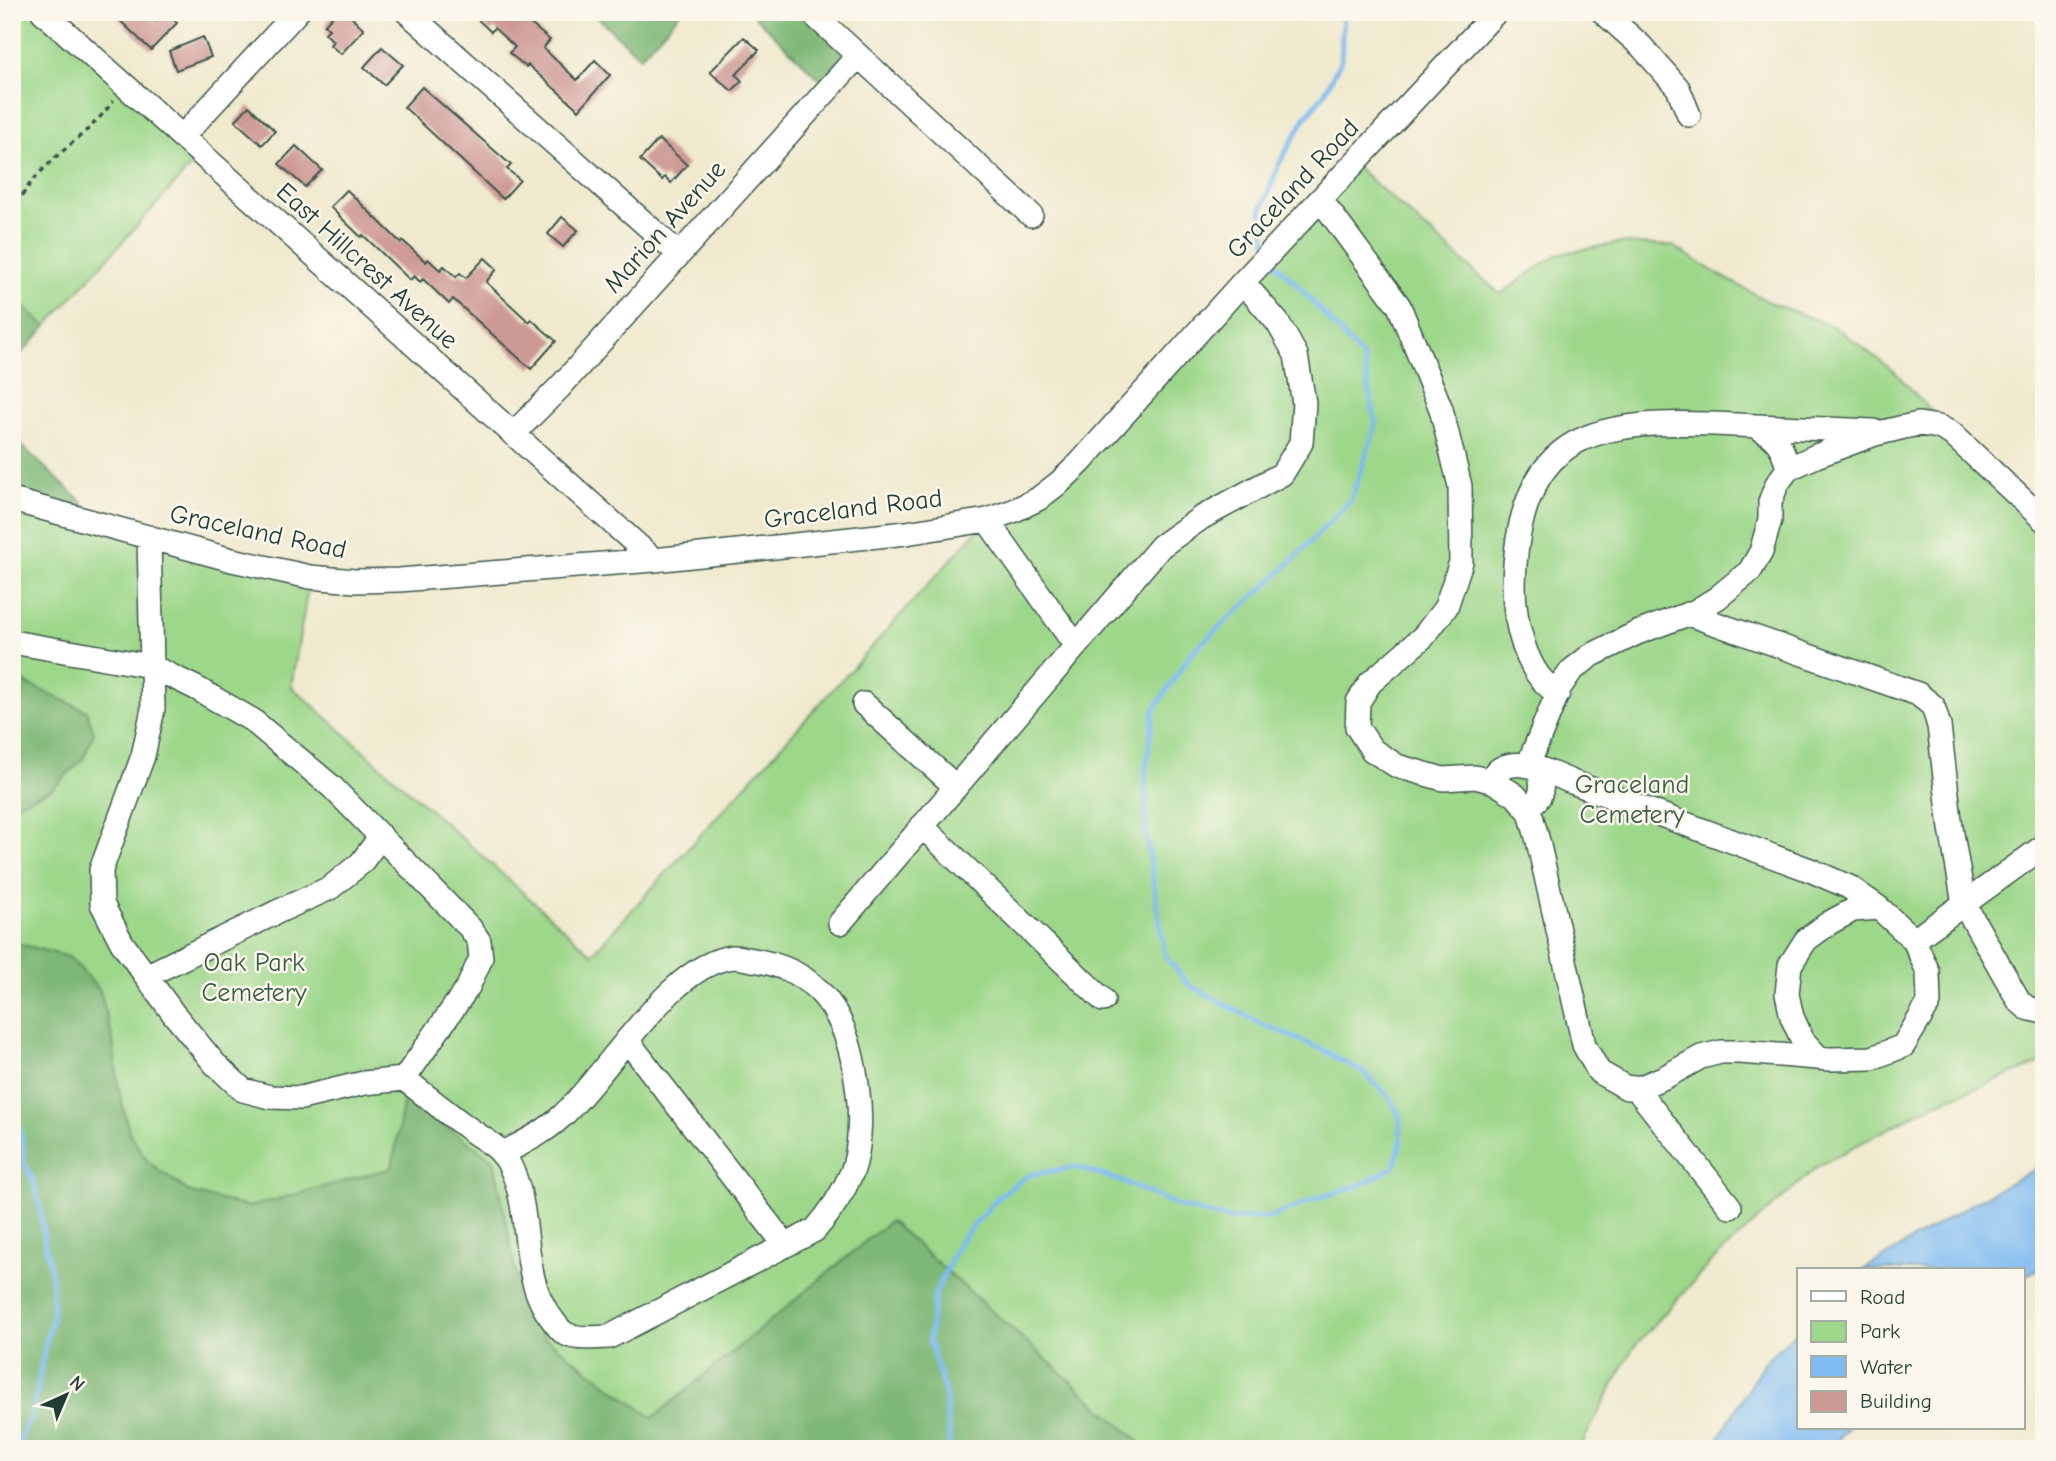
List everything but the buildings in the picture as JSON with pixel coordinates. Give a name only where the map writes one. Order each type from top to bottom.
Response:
[{"type":"street","name":"East Hillcrest Avenue","points":[[43,12],[654,560]]},
{"type":"street","points":[[181,137],[297,12]]},
{"type":"street","points":[[407,12],[679,254]]},
{"type":"street","points":[[811,12],[1031,215]]},
{"type":"street","name":"Graceland Road","points":[[12,500],[232,560],[310,577],[355,581],[654,560],[906,533],[987,520],[1013,512],[1038,499],[1060,482],[1088,454],[1243,282],[1496,12]]},
{"type":"street","points":[[1603,12],[1641,46],[1678,88],[1689,115]]},
{"type":"street","name":"Marion Avenue","points":[[513,433],[559,388],[858,56]]},
{"type":"street","points":[[1321,200],[1399,306],[1441,409],[1461,486],[1461,562],[1446,607],[1424,636],[1370,683],[1359,702],[1357,727],[1371,750],[1397,766],[1444,779],[1475,777],[1489,780],[1515,795],[1530,812],[1584,1045],[1599,1072],[1627,1088],[1642,1087],[1701,1057],[1721,1052],[1871,1058],[1903,1046],[1929,1003],[1928,972],[1914,940],[1879,908],[1849,887],[1532,766],[1503,766],[1489,780]]},
{"type":"street","points":[[840,923],[1161,546],[1201,518],[1282,474],[1301,443],[1304,403],[1296,355],[1278,323],[1243,282]]},
{"type":"street","points":[[1558,693],[1548,687],[1530,660],[1518,627],[1514,592],[1515,557],[1525,506],[1544,469],[1560,453],[1576,442],[1642,424],[1886,431]]},
{"type":"street","points":[[1532,766],[1558,693],[1571,671],[1590,656],[1637,633],[1688,614],[1717,598],[1750,571],[1761,552],[1770,520],[1770,502],[1777,484],[1788,469],[1886,431],[1919,424],[1939,427],[1952,434],[2044,520]]},
{"type":"street","points":[[1755,426],[1771,434],[1781,446],[1788,469]]},
{"type":"street","points":[[987,520],[1076,646]]},
{"type":"street","points":[[149,537],[153,709],[144,755],[102,870],[102,904],[122,943],[215,1064],[243,1090],[270,1097],[301,1098],[364,1083],[404,1079],[498,1148],[502,1154],[508,1162],[519,1189],[533,1286],[548,1313],[564,1333],[583,1338],[609,1337],[815,1230],[831,1212],[853,1170],[861,1118],[854,1059],[844,1027],[829,1003],[804,977],[771,964],[734,957],[709,963],[680,984],[638,1026],[562,1117],[545,1130],[502,1154]]},
{"type":"street","points":[[1688,614],[1918,694],[1933,706],[1964,904],[2019,1001],[2027,1008],[2044,1012]]},
{"type":"street","points":[[12,642],[152,666],[252,720],[332,787],[470,928],[479,941],[481,958],[468,987],[404,1079]]},
{"type":"street","points":[[864,704],[956,787]]},
{"type":"street","points":[[1523,804],[1529,805],[1536,801],[1543,783],[1532,766]]},
{"type":"street","points":[[922,826],[1103,1000]]},
{"type":"street","points":[[146,976],[330,888],[360,863],[381,836]]},
{"type":"street","points":[[1914,940],[2044,846]]},
{"type":"street","points":[[1819,1058],[1802,1041],[1792,1017],[1787,994],[1790,965],[1806,940],[1829,923],[1853,910],[1879,908]]},
{"type":"street","points":[[627,1040],[785,1245]]},
{"type":"street","points":[[1635,1087],[1730,1207]]},
{"type":"path","points":[[12,213],[23,192],[37,175],[88,130],[124,86]]},
{"type":"green space","points":[[12,12],[43,12],[201,155],[12,364]]},
{"type":"green space","points":[[592,12],[681,12],[640,57]]},
{"type":"green space","points":[[750,12],[811,12],[858,56],[828,87]]},
{"type":"green space","points":[[1354,165],[1500,294],[1558,254],[1620,243],[1673,246],[1769,302],[1835,327],[1895,372],[1952,434],[2044,520],[2044,1062],[1934,1104],[1818,1166],[1712,1261],[1633,1348],[1579,1449],[1147,1449],[890,1221],[856,1272],[654,1418],[12,1159],[12,437],[108,527],[310,577],[291,686],[592,954],[987,520],[1038,499]]},
{"type":"green space","points":[[12,295],[46,327],[12,364]]},
{"type":"green space","points":[[12,437],[109,527],[12,500]]},
{"type":"green space","points":[[12,677],[87,711],[94,733],[83,759],[52,789],[12,806]]},
{"type":"green space","points":[[12,942],[69,957],[100,990],[113,1041],[119,1090],[129,1132],[148,1162],[191,1193],[249,1207],[392,1168],[404,1098],[494,1160],[520,1293],[544,1337],[653,1418],[890,1221],[1147,1449],[12,1449]]},
{"type":"water","points":[[2044,1164],[2044,1266],[2024,1276],[2024,1268],[1866,1268],[1971,1204]]},
{"type":"water","points":[[1797,1331],[1797,1430],[1846,1430],[1830,1449],[1712,1449],[1763,1364]]},
{"type":"waterway","points":[[1267,247],[1261,211],[1279,164],[1305,118],[1324,94],[1341,60],[1343,12]]},
{"type":"waterway","points":[[950,1449],[945,1393],[929,1340],[935,1294],[959,1242],[1000,1195],[1029,1175],[1076,1167],[1124,1182],[1181,1207],[1229,1219],[1271,1217],[1312,1200],[1360,1185],[1394,1167],[1401,1142],[1400,1117],[1390,1098],[1364,1073],[1323,1050],[1262,1024],[1189,985],[1165,956],[1146,834],[1145,774],[1154,710],[1191,653],[1286,567],[1351,500],[1376,425],[1363,358],[1271,259]]},
{"type":"waterway","points":[[12,1102],[21,1134],[24,1162],[39,1200],[51,1271],[53,1318],[47,1335],[33,1411],[16,1449]]},
{"type":"park label","name":"Graceland Cemetery","points":[[1632,800]]},
{"type":"park label","name":"Oak Park Cemetery","points":[[254,978]]}]
